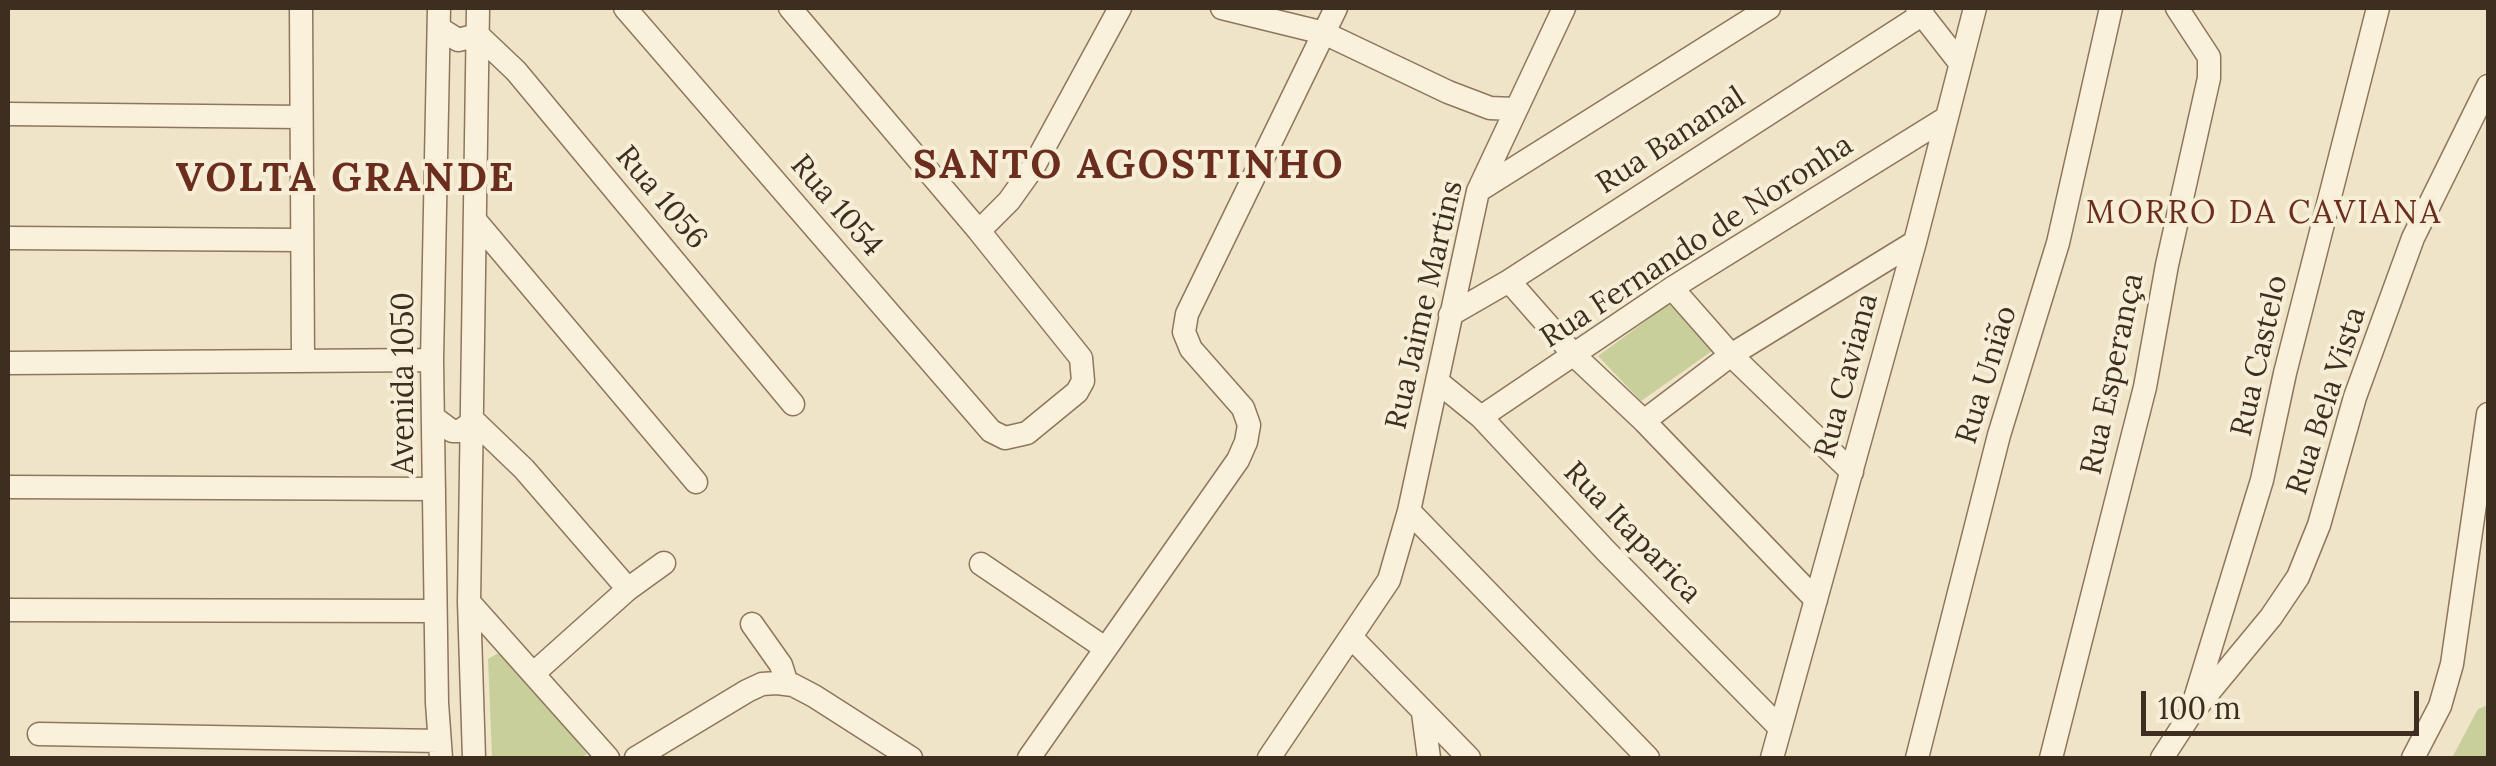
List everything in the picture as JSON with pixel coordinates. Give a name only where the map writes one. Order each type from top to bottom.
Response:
[{"type":"street","points":[[301,8],[303,361]]},
{"type":"street","points":[[474,758],[469,602],[478,8]]},
{"type":"street","name":"Rua 1054","points":[[624,8],[992,431],[1006,438],[1027,433],[1076,392],[1084,370],[1080,358],[979,231]]},
{"type":"street","points":[[790,8],[979,231],[1009,201],[1034,166],[1120,8]]},
{"type":"street","points":[[1222,8],[1324,33],[1472,102],[1514,109]]},
{"type":"street","points":[[1029,758],[1238,460],[1246,442],[1248,425],[1243,408],[1190,348],[1184,332],[1187,314],[1336,8]]},
{"type":"street","name":"Rua Jaime Martins","points":[[1269,758],[1390,580],[1409,512],[1478,192],[1564,8]]},
{"type":"street","points":[[1478,192],[1769,8]]},
{"type":"street","name":"Rua Caviana","points":[[1772,758],[1915,242],[1975,8]]},
{"type":"street","name":"Rua União","points":[[1916,758],[1998,435],[2058,243],[2111,8]]},
{"type":"street","name":"Rua Esperança","points":[[2051,758],[2144,386],[2209,78],[2208,57],[2178,8]]},
{"type":"street","name":"Rua Castelo","points":[[2190,715],[2262,480],[2285,373],[2378,8]]},
{"type":"street","points":[[1920,11],[1960,63]]},
{"type":"street","name":"Rua Bananal","points":[[1450,315],[1509,281],[1920,11]]},
{"type":"street","points":[[439,18],[458,40],[478,35]]},
{"type":"street","name":"Avenida 1050","points":[[439,18],[432,360],[440,750]]},
{"type":"street","name":"Rua 1056","points":[[478,35],[534,90],[793,404]]},
{"type":"street","points":[[438,79],[456,70],[477,78]]},
{"type":"street","name":"Rua Bela Vista","points":[[2190,715],[2271,617],[2298,577],[2318,526],[2356,397],[2414,238],[2488,86]]},
{"type":"street","points":[[8,114],[301,117]]},
{"type":"street","name":"Rua Fernando de Noronha","points":[[1482,417],[1672,288],[1946,118]]},
{"type":"street","points":[[476,220],[696,482]]},
{"type":"street","points":[[8,238],[301,240]]},
{"type":"street","points":[[1644,421],[1731,354],[1915,242]]},
{"type":"street","points":[[1509,281],[1575,356],[1644,421],[1816,600]]},
{"type":"street","points":[[1672,288],[1731,354],[1852,472]]},
{"type":"street","points":[[8,363],[432,360]]},
{"type":"street","name":"Rua Itaparica","points":[[1438,382],[1482,417],[1606,551],[1780,728]]},
{"type":"street","points":[[2413,758],[2440,706],[2452,664],[2488,414]]},
{"type":"street","points":[[433,418],[452,431],[460,431],[474,421]]},
{"type":"street","points":[[474,421],[524,469],[628,589]]},
{"type":"street","points":[[434,464],[458,455],[473,466]]},
{"type":"street","points":[[8,487],[434,489]]},
{"type":"street","points":[[1409,512],[1648,758]]},
{"type":"street","points":[[534,674],[628,589],[664,563]]},
{"type":"street","points":[[981,564],[1105,648]]},
{"type":"street","points":[[469,602],[608,758]]},
{"type":"street","points":[[8,610],[435,611]]},
{"type":"street","points":[[752,624],[782,664],[786,684]]},
{"type":"street","points":[[1351,637],[1469,758]]},
{"type":"street","points":[[636,758],[762,684],[786,684],[837,709],[911,758]]},
{"type":"street","points":[[1424,713],[1430,758]]},
{"type":"street","points":[[2162,758],[2190,715]]},
{"type":"street","points":[[39,734],[440,750]]},
{"type":"green space","points":[[1669,304],[1715,349],[1641,401],[1598,356]]},
{"type":"green space","points":[[504,650],[587,754],[580,758],[492,758],[488,659]]},
{"type":"green space","points":[[2488,705],[2488,758],[2452,758],[2478,709]]},
{"type":"district","name":"SANTO AGOSTINHO","points":[[1129,167]]},
{"type":"district","name":"VOLTA GRANDE","points":[[346,180]]},
{"type":"district","name":"MORRO DA CAVIANA","points":[[2264,214]]}]
